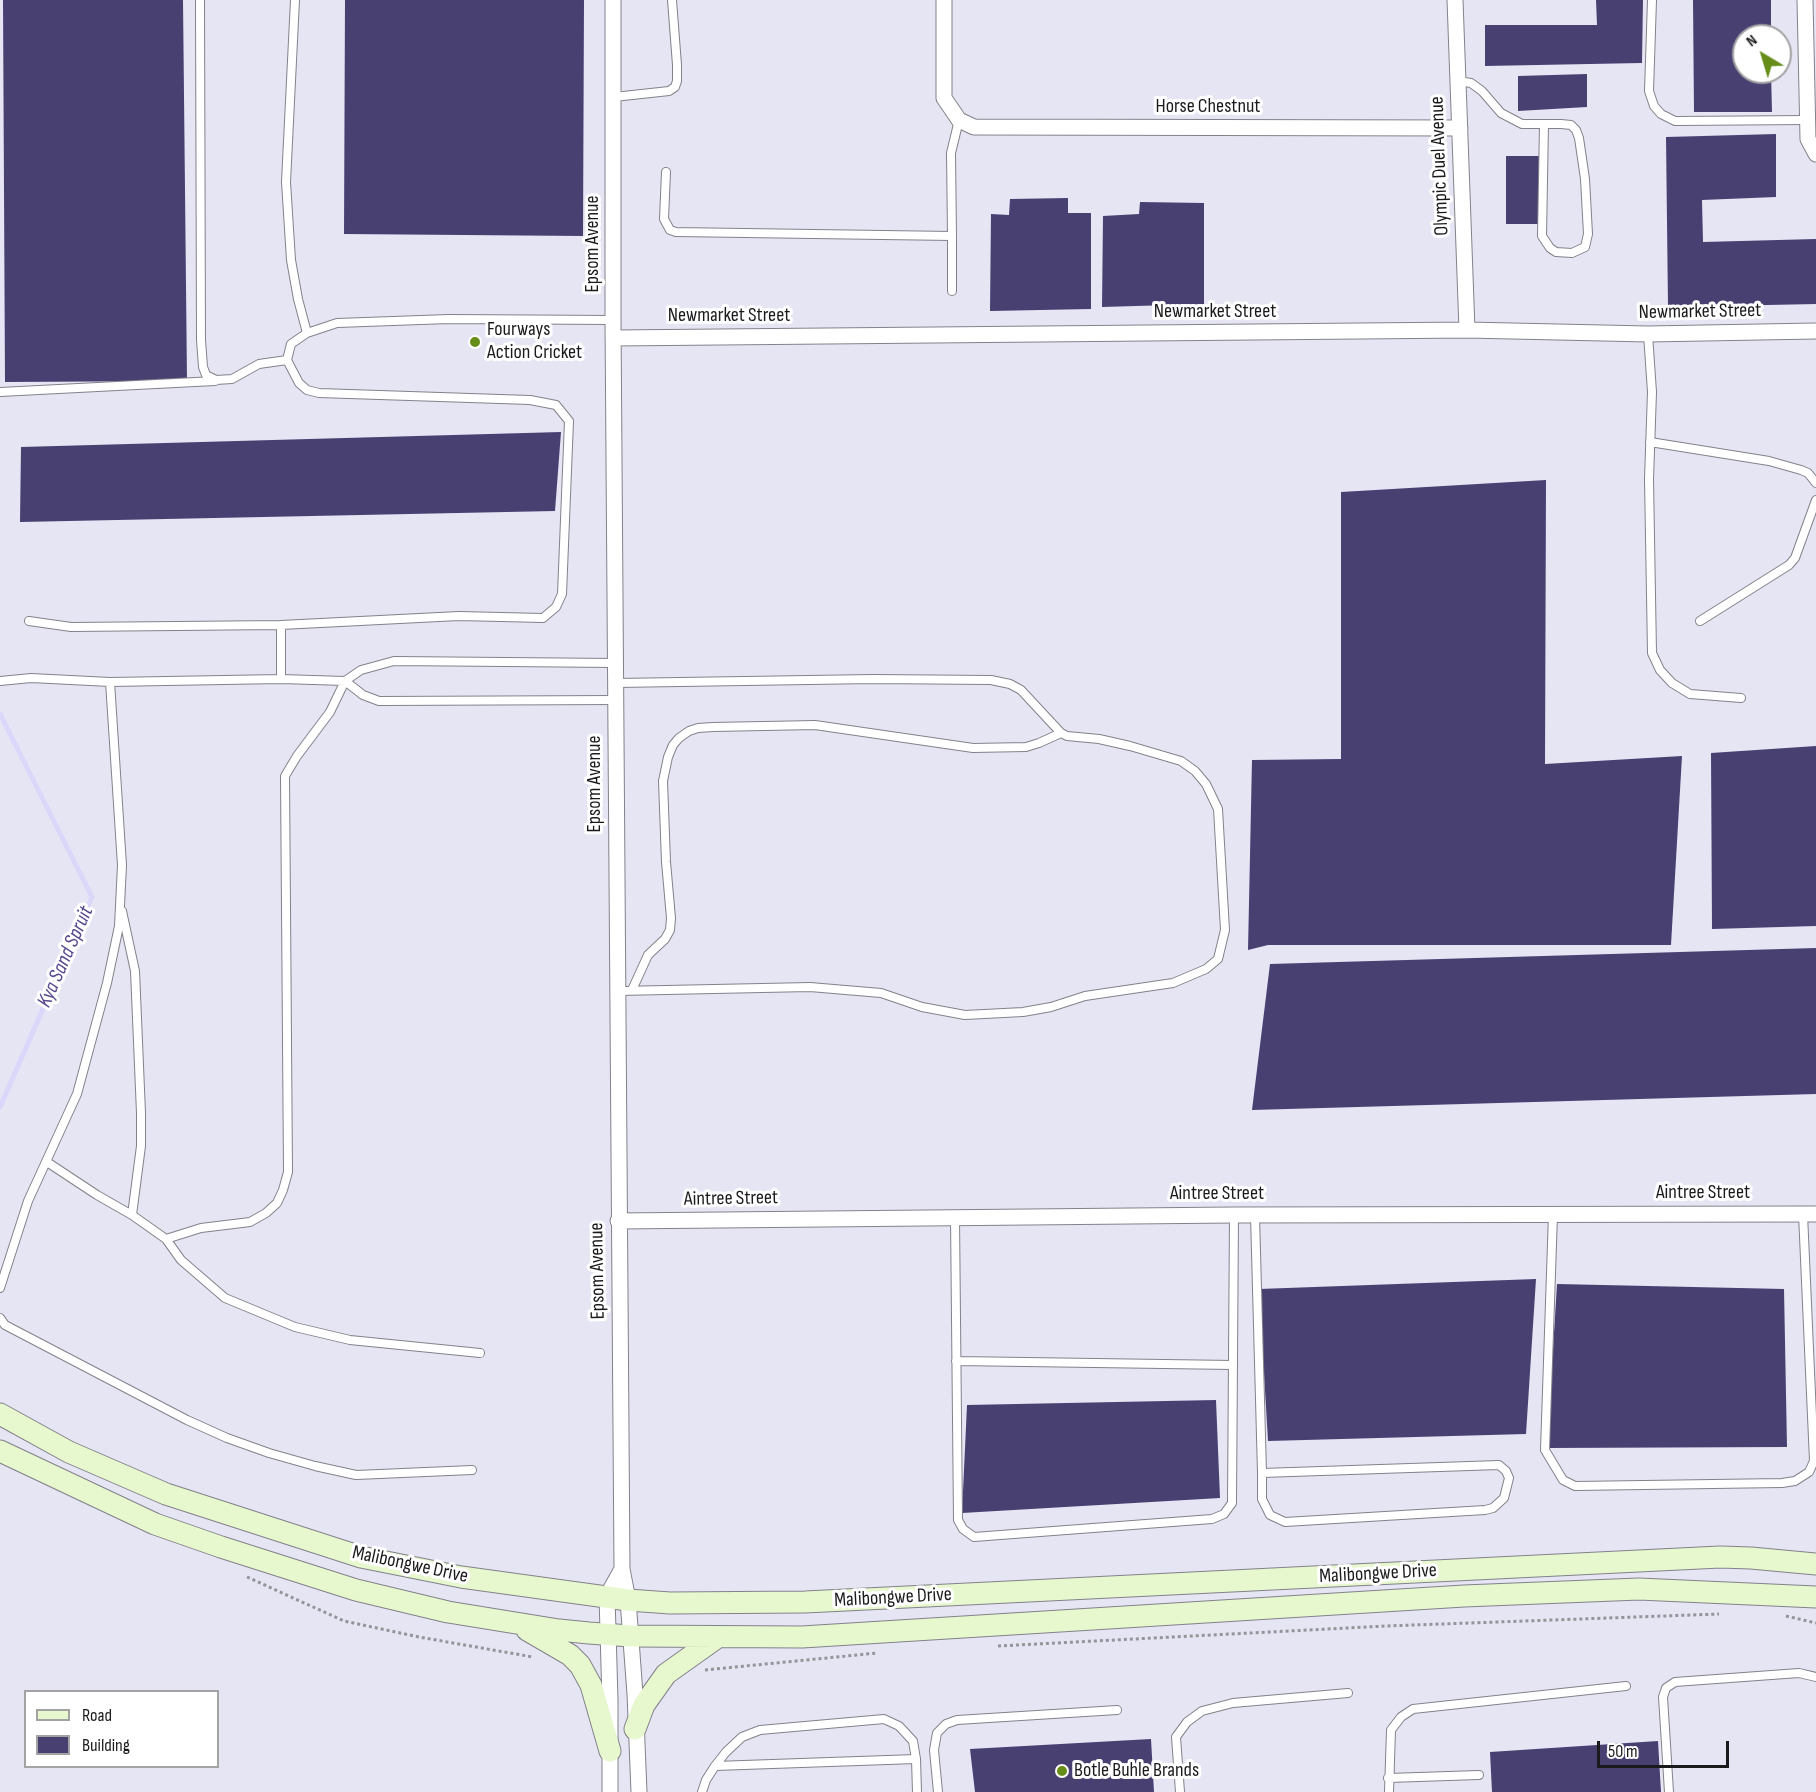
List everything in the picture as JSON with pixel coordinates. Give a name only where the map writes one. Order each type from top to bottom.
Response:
[{"type":"main road","name":"Malibongwe Drive","points":[[0,1414],[69,1452],[166,1494],[361,1557],[461,1577],[670,1603],[805,1602],[1751,1558],[1816,1564]]},
{"type":"main road","name":"Malibongwe Drive","points":[[0,1451],[155,1524],[356,1590],[448,1612],[517,1624],[630,1636],[814,1637],[1464,1596],[1639,1589],[1816,1597]]},
{"type":"main road","points":[[1639,1589],[1641,1562]]},
{"type":"main road","points":[[517,1624],[565,1652],[580,1665],[591,1685],[610,1751]]},
{"type":"main road","points":[[635,1729],[644,1705],[666,1674],[718,1637]]},
{"type":"street","name":"Epsom Avenue","points":[[610,1792],[607,1634],[622,1569],[618,1221],[625,991],[616,700],[613,0]]},
{"type":"street","points":[[944,0],[944,98],[959,120]]},
{"type":"street","name":"Olympic Duel Avenue","points":[[1455,0],[1467,330]]},
{"type":"street","points":[[1805,0],[1808,139],[1816,154]]},
{"type":"street","name":"Horse Chestnut","points":[[959,120],[974,128],[1460,128]]},
{"type":"street","name":"Newmarket Street","points":[[613,338],[1467,330],[1648,334],[1816,331]]},
{"type":"street","name":"Aintree Street","points":[[618,1221],[1233,1215],[1810,1214]]},
{"type":"street","points":[[617,1598],[630,1636],[639,1792]]},
{"type":"lane","points":[[200,0],[201,339],[203,367],[206,375],[216,381]]},
{"type":"lane","points":[[295,0],[286,182],[291,260],[307,333]]},
{"type":"lane","points":[[614,97],[669,91],[675,87],[677,65],[672,0]]},
{"type":"lane","points":[[1652,0],[1648,91],[1654,106],[1661,114],[1675,121],[1807,120]]},
{"type":"lane","points":[[1458,81],[1471,83],[1482,91],[1501,113],[1512,120],[1522,124],[1544,124],[1570,126],[1576,130],[1585,179],[1588,234],[1584,247],[1572,253],[1556,252],[1550,248],[1542,236],[1544,124]]},
{"type":"lane","points":[[952,291],[951,153],[959,120]]},
{"type":"lane","points":[[666,172],[664,219],[670,230],[676,232],[952,236]]},
{"type":"lane","points":[[29,621],[71,627],[280,625],[459,616],[543,618],[556,608],[562,594],[569,421],[556,405],[531,400],[319,393],[307,390],[299,383],[287,360],[291,344],[307,333],[337,323],[449,319],[613,320]]},
{"type":"lane","points":[[1648,334],[1652,392],[1650,442],[1652,653],[1660,670],[1672,683],[1690,694],[1741,698]]},
{"type":"lane","points":[[0,392],[216,381],[232,379],[259,364],[287,360]]},
{"type":"lane","points":[[1650,442],[1769,461],[1808,473],[1816,483]]},
{"type":"lane","points":[[1700,621],[1789,565],[1795,558],[1816,500]]},
{"type":"lane","points":[[280,625],[281,679]]},
{"type":"lane","points":[[166,1239],[201,1228],[250,1222],[266,1214],[277,1203],[283,1190],[288,1172],[285,776],[330,712],[345,681],[361,670],[394,661],[616,663]]},
{"type":"lane","points":[[0,681],[31,678],[110,682],[281,679],[345,681],[363,695],[379,701],[616,700]]},
{"type":"lane","points":[[616,683],[991,680],[1010,684],[1021,690],[1061,733],[1130,746],[1181,762],[1195,771],[1206,784],[1218,809],[1225,930],[1218,959],[1206,969],[1173,984],[1085,996],[1051,1007],[1023,1012],[966,1016],[922,1008],[881,993],[810,987],[625,991]]},
{"type":"lane","points":[[0,1288],[28,1201],[77,1094],[107,983],[119,926],[122,865],[110,682]]},
{"type":"lane","points":[[625,991],[648,955],[665,939],[670,930],[663,781],[673,745],[689,731],[712,727],[815,725],[973,748],[1026,747],[1061,733]]},
{"type":"lane","points":[[120,901],[135,970],[140,1089],[141,1146],[132,1215]]},
{"type":"lane","points":[[47,1162],[166,1239],[181,1260],[225,1298],[295,1327],[350,1340],[480,1353]]},
{"type":"lane","points":[[1552,1214],[1545,1450],[1563,1480],[1575,1486],[1782,1483],[1795,1480],[1809,1472],[1814,1461],[1810,1214]]},
{"type":"lane","points":[[955,1218],[958,1520],[963,1529],[974,1537],[1212,1519],[1224,1514],[1232,1503],[1233,1215]]},
{"type":"lane","points":[[1255,1215],[1262,1499],[1270,1515],[1285,1522],[1485,1510],[1494,1508],[1504,1498],[1509,1478],[1506,1470],[1499,1465],[1262,1473]]},
{"type":"lane","points":[[0,1318],[5,1325],[187,1420],[269,1453],[356,1475],[472,1470]]},
{"type":"lane","points":[[956,1361],[1233,1365]]},
{"type":"lane","points":[[1669,1792],[1663,1697],[1666,1688],[1675,1682],[1799,1673],[1816,1677]]},
{"type":"lane","points":[[1389,1792],[1391,1730],[1401,1717],[1413,1709],[1626,1686]]},
{"type":"lane","points":[[1180,1792],[1176,1737],[1187,1722],[1202,1711],[1233,1703],[1348,1694]]},
{"type":"lane","points":[[938,1792],[934,1750],[937,1733],[946,1724],[957,1720],[1117,1710]]},
{"type":"lane","points":[[702,1792],[715,1766],[742,1737],[760,1730],[884,1719],[899,1726],[913,1741],[917,1792]]},
{"type":"lane","points":[[715,1766],[916,1759]]},
{"type":"lane","points":[[1388,1778],[1479,1775]]},
{"type":"path","points":[[997,1646],[1386,1626],[1724,1614]]},
{"type":"path","points":[[1780,1615],[1816,1623]]},
{"type":"path","points":[[696,1671],[887,1652]]},
{"type":"shaded area","points":[[0,0],[1816,0],[1816,1792],[0,1792]]},
{"type":"building","points":[[3,0],[183,0],[187,381],[5,382]]},
{"type":"building","points":[[345,0],[584,0],[583,236],[344,234]]},
{"type":"building","points":[[1596,0],[1643,0],[1642,63],[1485,66],[1485,25],[1597,25]]},
{"type":"building","points":[[1693,0],[1771,0],[1771,24],[1732,24],[1732,84],[1771,84],[1772,112],[1694,112]]},
{"type":"building","points":[[1587,74],[1587,107],[1518,111],[1518,76]]},
{"type":"building","points":[[1776,134],[1776,197],[1702,200],[1703,242],[1816,239],[1816,304],[1668,307],[1666,137]]},
{"type":"building","points":[[1506,156],[1539,156],[1538,224],[1506,224]]},
{"type":"building","points":[[1068,198],[1068,213],[1091,213],[1091,309],[990,311],[991,214],[1009,215],[1010,199]]},
{"type":"building","points":[[1140,202],[1204,203],[1204,304],[1102,307],[1103,216],[1139,214]]},
{"type":"building","points":[[561,432],[555,511],[20,522],[21,447]]},
{"type":"building","points":[[1546,480],[1545,764],[1682,756],[1671,945],[1268,945],[1248,950],[1252,760],[1341,759],[1341,492]]},
{"type":"building","points":[[1816,746],[1816,926],[1712,929],[1711,753]]},
{"type":"building","points":[[1816,948],[1816,1094],[1252,1110],[1270,964]]},
{"type":"building","points":[[1536,1279],[1526,1434],[1268,1441],[1259,1289]]},
{"type":"building","points":[[1557,1284],[1784,1289],[1787,1447],[1547,1448]]},
{"type":"building","points":[[1216,1400],[1220,1498],[962,1513],[967,1405]]},
{"type":"building","name":"Botle Buhle Brands","points":[[1151,1739],[1154,1792],[975,1792],[970,1749]]},
{"type":"building","points":[[1658,1741],[1661,1792],[1492,1792],[1490,1752]]},
{"type":"waterway","name":"Kya Sand Spruit","points":[[0,714],[92,897],[0,1107]]},
{"type":"place","name":"Fourways Action Cricket","points":[[475,342]]},
{"type":"place","name":"Botle Buhle Brands","points":[[1062,1771]]}]
